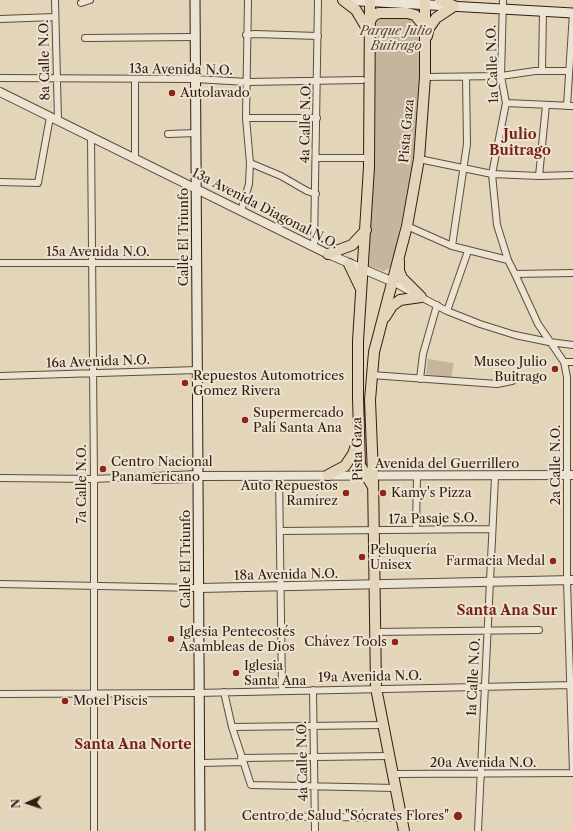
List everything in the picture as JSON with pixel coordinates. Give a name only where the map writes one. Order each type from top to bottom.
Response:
[{"type":"main road","name":"Calle El Triunfo","points":[[195,0],[194,37],[198,370],[200,831]]},
{"type":"main road","points":[[343,0],[425,2],[454,6],[503,5],[543,11],[573,13]]},
{"type":"main road","points":[[343,0],[356,10],[370,34]]},
{"type":"main road","points":[[440,0],[454,6]]},
{"type":"main road","name":"Pista Gaza","points":[[369,475],[360,465],[358,438],[358,341],[366,230],[369,158],[370,1]]},
{"type":"main road","name":"Pista Gaza","points":[[373,530],[373,487],[369,475],[371,376],[374,352],[406,226],[419,159],[425,77],[425,2]]},
{"type":"main road","points":[[424,45],[432,23],[442,13],[454,6]]},
{"type":"main road","points":[[370,21],[374,15],[379,13],[407,13],[415,15],[425,27]]},
{"type":"main road","points":[[328,254],[352,246],[366,230]]},
{"type":"main road","points":[[399,253],[399,267],[401,276],[421,297]]},
{"type":"main road","points":[[349,264],[362,293]]},
{"type":"main road","points":[[381,324],[389,309],[397,302],[407,298],[421,297]]},
{"type":"main road","points":[[328,475],[345,466],[353,454],[358,438]]},
{"type":"main road","points":[[373,530],[376,688],[404,831]]},
{"type":"street","name":"8a Calle N.O.","points":[[0,182],[38,183],[54,118],[57,79],[55,0]]},
{"type":"street","points":[[81,3],[90,0]]},
{"type":"street","points":[[241,210],[249,184],[250,163],[246,118],[246,35],[248,0]]},
{"type":"street","name":"4a Calle N.O.","points":[[314,247],[318,0]]},
{"type":"street","name":"1a Calle N.O.","points":[[492,174],[506,103],[501,76],[503,5]]},
{"type":"street","points":[[542,70],[543,11]]},
{"type":"street","points":[[506,103],[570,106],[569,71],[573,13]]},
{"type":"street","points":[[0,19],[55,17]]},
{"type":"street","points":[[246,35],[318,36]]},
{"type":"street","points":[[85,38],[194,37]]},
{"type":"street","points":[[425,77],[501,76],[542,70],[569,71]]},
{"type":"street","points":[[452,246],[467,144],[466,77]]},
{"type":"street","name":"13a Avenida N.O.","points":[[0,78],[134,80],[195,79],[247,82],[317,82],[362,80]]},
{"type":"street","points":[[134,80],[134,158]]},
{"type":"street","name":"13a Avenida Diagonal N.O.","points":[[0,92],[328,254],[391,281]]},
{"type":"street","points":[[539,176],[546,105]]},
{"type":"street","points":[[246,118],[317,118]]},
{"type":"street","points":[[168,134],[196,133]]},
{"type":"street","name":"7a Calle N.O.","points":[[90,136],[94,479],[92,585],[94,831]]},
{"type":"street","points":[[316,158],[369,158]]},
{"type":"street","points":[[419,159],[492,174],[539,176],[573,175]]},
{"type":"street","points":[[250,163],[281,176],[307,191],[316,194]]},
{"type":"street","name":"2a Calle N.O.","points":[[492,174],[497,225],[508,260],[549,342],[564,362],[567,377],[570,475],[573,773]]},
{"type":"street","points":[[406,226],[452,246],[508,260]]},
{"type":"street","points":[[448,311],[468,251]]},
{"type":"street","name":"15a Avenida N.O.","points":[[0,263],[196,263]]},
{"type":"street","points":[[515,274],[573,273]]},
{"type":"street","points":[[391,281],[448,311],[480,324],[514,335],[573,345]]},
{"type":"street","points":[[420,379],[423,354],[437,305]]},
{"type":"street","points":[[564,362],[573,362]]},
{"type":"street","name":"16a Avenida N.O.","points":[[0,376],[198,370]]},
{"type":"street","points":[[371,376],[498,384],[512,381]]},
{"type":"street","name":"Avenida del Guerrillero","points":[[0,478],[94,479],[145,478],[155,475],[369,475],[495,477],[570,475]]},
{"type":"street","points":[[279,475],[282,690]]},
{"type":"street","points":[[416,530],[417,476]]},
{"type":"street","name":"1a Calle N.O.","points":[[478,831],[495,477]]},
{"type":"street","name":"17a Pasaje S.O.","points":[[280,531],[492,529]]},
{"type":"street","name":"18a Avenida N.O.","points":[[0,584],[199,588],[490,583],[570,580]]},
{"type":"street","points":[[374,632],[488,632],[539,630]]},
{"type":"street","name":"19a Avenida N.O.","points":[[0,694],[200,693],[282,690],[572,685]]},
{"type":"street","name":"4a Calle N.O.","points":[[313,690],[315,831]]},
{"type":"street","points":[[224,692],[232,727],[251,785],[396,788]]},
{"type":"street","points":[[232,727],[383,725]]},
{"type":"street","points":[[200,763],[313,757],[389,756]]},
{"type":"street","name":"20a Avenida N.O.","points":[[393,774],[573,773]]},
{"type":"street","points":[[256,816],[402,818]]},
{"type":"green space","name":"Parque Julio Buitrago","points":[[379,15],[414,16],[419,22],[419,81],[412,176],[391,267],[384,271],[369,266],[373,165],[374,20]]},
{"type":"green space","points":[[428,359],[454,363],[451,378],[426,374]]},
{"type":"place","name":"Autolavado","points":[[172,93]]},
{"type":"place","name":"Museo Julio Buitrago","points":[[555,369]]},
{"type":"place","name":"Repuestos Automotrices Gomez Rivera","points":[[185,383]]},
{"type":"place","name":"Supermercado Palí Santa Ana","points":[[245,420]]},
{"type":"place","name":"Centro Nacional Panamericano","points":[[103,469]]},
{"type":"place","name":"Auto Repuestos Ramírez","points":[[346,493]]},
{"type":"place","name":"Kamy's Pizza","points":[[383,493]]},
{"type":"place","name":"Peluquería Unisex","points":[[362,557]]},
{"type":"place","name":"Farmacia Medal","points":[[553,561]]},
{"type":"place","name":"Iglesia Pentecostés Asambleas de Dios","points":[[171,639]]},
{"type":"place","name":"Chávez Tools","points":[[395,642]]},
{"type":"place","name":"Iglesia Santa Ana","points":[[236,673]]},
{"type":"place","name":"Motel Piscis","points":[[65,701]]},
{"type":"place","name":"Centro de Salud \"Sócrates Flores\"","points":[[458,816]]},
{"type":"district","name":"Julio Buitrago","points":[[520,144]]},
{"type":"district","name":"Santa Ana Sur","points":[[507,611]]},
{"type":"district","name":"Santa Ana Norte","points":[[133,745]]}]
